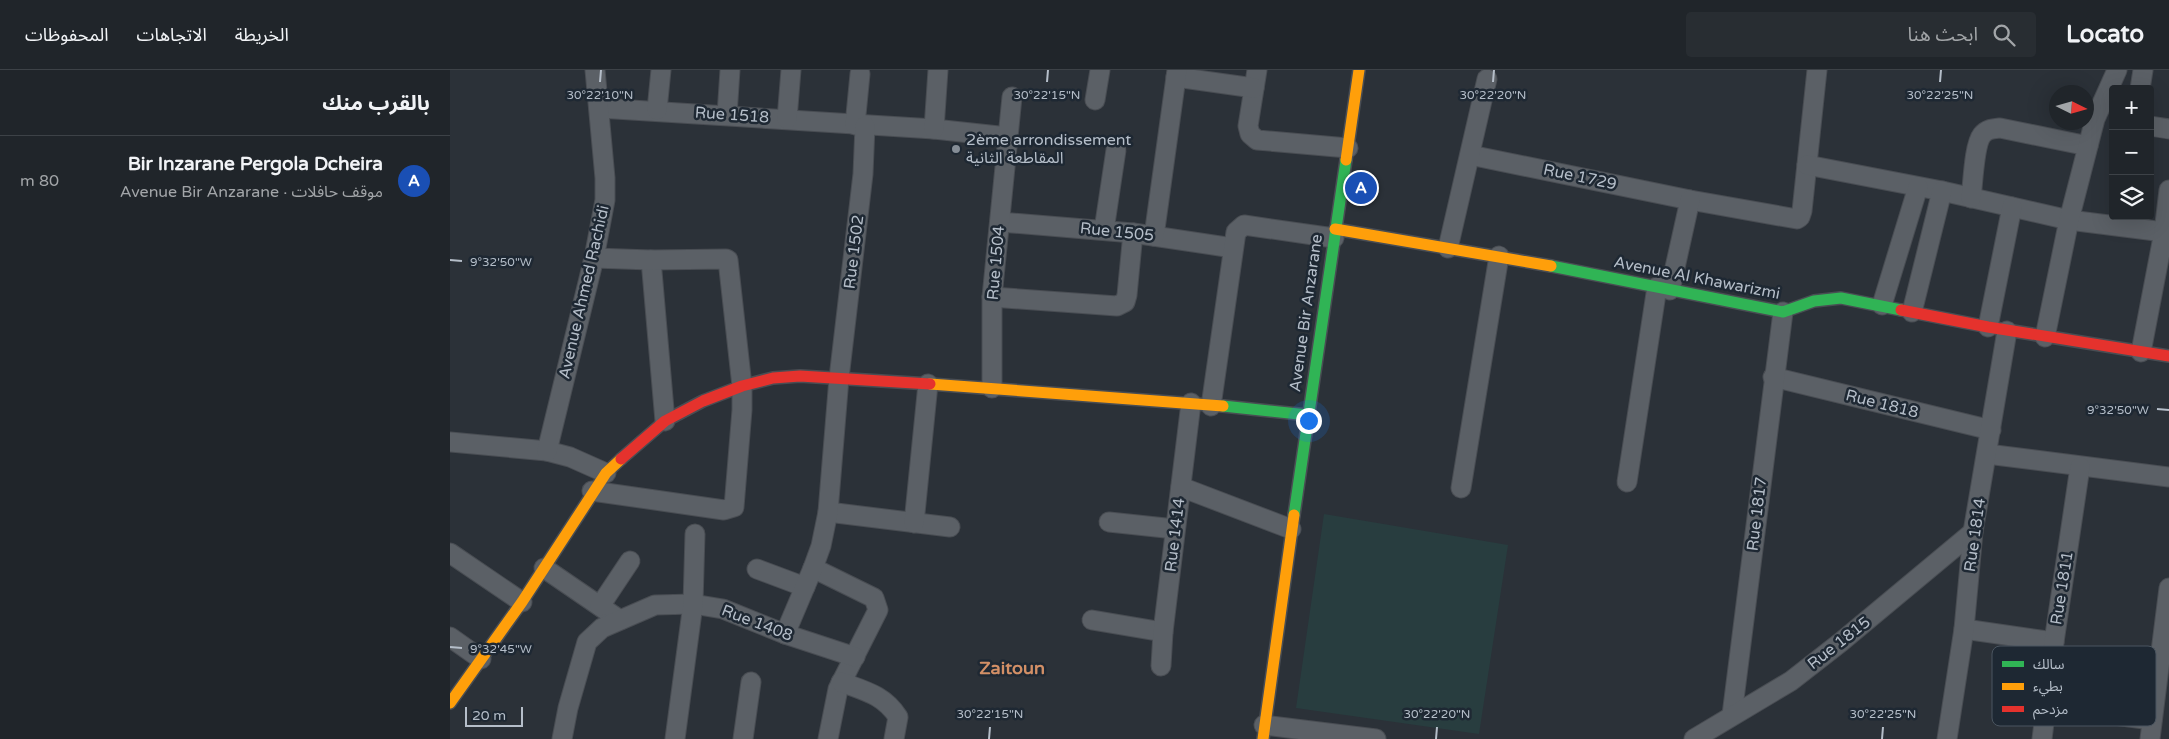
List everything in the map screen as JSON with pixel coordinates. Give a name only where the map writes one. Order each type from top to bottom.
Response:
[{"type":"street","name":"Avenue Ahmed Rachidi","points":[[547,451],[594,258],[605,200],[595,70]]},
{"type":"street","points":[[657,110],[661,70]]},
{"type":"street","points":[[727,115],[730,70]]},
{"type":"street","points":[[787,119],[791,70]]},
{"type":"street","points":[[934,129],[938,70]]},
{"type":"street","points":[[1095,100],[1100,70]]},
{"type":"street","name":"Avenue Bir Anzarane","points":[[1264,732],[1291,529],[1359,70]]},
{"type":"street","points":[[1817,70],[1807,165],[1942,191],[2069,220],[2164,232]]},
{"type":"street","points":[[2045,337],[2069,220],[2088,146],[2104,120],[2117,70]]},
{"type":"street","points":[[2141,85],[2143,70]]},
{"type":"street","points":[[1154,236],[1177,73],[1256,79],[1248,126],[1250,134],[1257,140],[1348,148]]},
{"type":"street","name":"Rue 1502","points":[[785,634],[821,546],[828,512],[839,378],[863,174],[860,126],[860,74]]},
{"type":"street","points":[[1448,248],[1487,79]]},
{"type":"street","name":"Rue 1504","points":[[992,388],[992,297],[1012,97]]},
{"type":"street","name":"Rue 1518","points":[[599,108],[657,110],[860,126]]},
{"type":"street","points":[[860,126],[934,129],[1008,137]]},
{"type":"street","points":[[2154,127],[2169,129]]},
{"type":"street","points":[[1971,198],[1980,136],[1988,130],[2000,128],[2088,146]]},
{"type":"street","points":[[1104,230],[1116,150]]},
{"type":"street","name":"Rue 1729","points":[[1470,154],[1690,200],[1792,219],[1800,217],[1802,211],[1807,165]]},
{"type":"street","points":[[1882,305],[1918,187]]},
{"type":"street","points":[[2141,352],[2164,232],[2169,190]]},
{"type":"street","points":[[1912,312],[1942,191]]},
{"type":"street","points":[[1627,482],[1663,288],[1690,200]]},
{"type":"street","points":[[1988,328],[2012,208]]},
{"type":"street","name":"Rue 1505","points":[[1000,222],[1133,233],[1233,248]]},
{"type":"street","points":[[1211,406],[1236,232],[1244,225],[1334,233]]},
{"type":"street","points":[[992,297],[1117,306],[1125,302],[1127,295],[1133,233]]},
{"type":"street","name":"Avenue Al Khawarizmi","points":[[1334,233],[1498,256],[1783,312],[1814,301],[1841,298],[1988,328],[2169,356]]},
{"type":"street","points":[[1461,488],[1498,256]]},
{"type":"street","points":[[592,491],[724,510],[734,507],[742,410],[742,386],[726,259],[651,260],[594,258]]},
{"type":"street","points":[[651,260],[665,421]]},
{"type":"street","name":"Rue 1817","points":[[1732,715],[1783,312]]},
{"type":"street","name":"Rue 1814","points":[[1948,739],[1964,629],[1973,532],[2007,331]]},
{"type":"street","points":[[450,704],[522,602],[592,491],[606,473],[665,421],[703,401],[742,386],[773,378],[800,376],[1191,403],[1308,415]]},
{"type":"street","name":"Rue 1818","points":[[1774,377],[1991,430]]},
{"type":"street","points":[[914,524],[928,384]]},
{"type":"street","name":"Rue 1414","points":[[1161,666],[1163,632],[1191,403]]},
{"type":"street","points":[[450,442],[547,451],[570,457],[606,473]]},
{"type":"street","points":[[1987,454],[2169,477]]},
{"type":"street","name":"Rue 1811","points":[[2054,646],[2080,467]]},
{"type":"street","points":[[1180,487],[1291,529]]},
{"type":"street","points":[[828,512],[950,527]]},
{"type":"street","points":[[1109,522],[1175,529]]},
{"type":"street","name":"Rue 1815","points":[[1694,739],[1805,670],[1973,532]]},
{"type":"street","points":[[675,739],[692,604],[695,534]]},
{"type":"street","points":[[450,552],[522,602]]},
{"type":"street","points":[[600,606],[630,561]]},
{"type":"street","points":[[544,568],[620,620]]},
{"type":"street","points":[[813,568],[874,598],[878,610],[841,682],[835,701],[828,739]]},
{"type":"street","points":[[757,569],[805,587]]},
{"type":"street","points":[[2156,703],[2165,666],[2169,588]]},
{"type":"street","name":"Rue 1408","points":[[562,739],[568,708],[587,642],[602,628],[655,605],[692,604],[736,612],[785,634],[855,657]]},
{"type":"street","points":[[1092,620],[1163,632]]},
{"type":"street","points":[[1964,629],[2054,642]]},
{"type":"street","points":[[450,637],[481,659]]},
{"type":"street","points":[[743,739],[751,682]]},
{"type":"street","points":[[841,682],[873,694],[890,704],[898,717],[894,739]]},
{"type":"street","name":"Rue 1811","points":[[2042,739],[2044,726]]},
{"type":"street","points":[[2150,739],[2151,726]]},
{"type":"street","points":[[1264,732],[1376,739]]},
{"type":"green space","points":[[1324,514],[1508,545],[1479,734],[1296,708]]},
{"type":"traffic: fast","points":[[1294,515],[1346,160]]},
{"type":"traffic: fast","points":[[1551,266],[1783,312],[1814,301],[1841,298],[1901,310]]},
{"type":"traffic: fast","points":[[1223,406],[1308,415]]},
{"type":"traffic: slow","points":[[1346,160],[1359,70]]},
{"type":"traffic: slow","points":[[1335,229],[1551,266]]},
{"type":"traffic: slow","points":[[930,384],[1223,406]]},
{"type":"traffic: slow","points":[[450,703],[522,602],[606,473],[621,459]]},
{"type":"traffic: slow","points":[[1263,739],[1294,515]]},
{"type":"traffic: jam","points":[[1901,310],[1988,327],[2169,356]]},
{"type":"traffic: jam","points":[[621,459],[665,421],[703,401],[742,386],[773,378],[800,376],[930,384]]},
{"type":"place","name":"2ème arrondissement المقاطعة الثانية","points":[[956,149]]},
{"type":"place","name":"Bir Inzarane Pergola Dcheira","points":[[1361,188]]},
{"type":"district","name":"Zaitoun","points":[[1012,668]]}]
